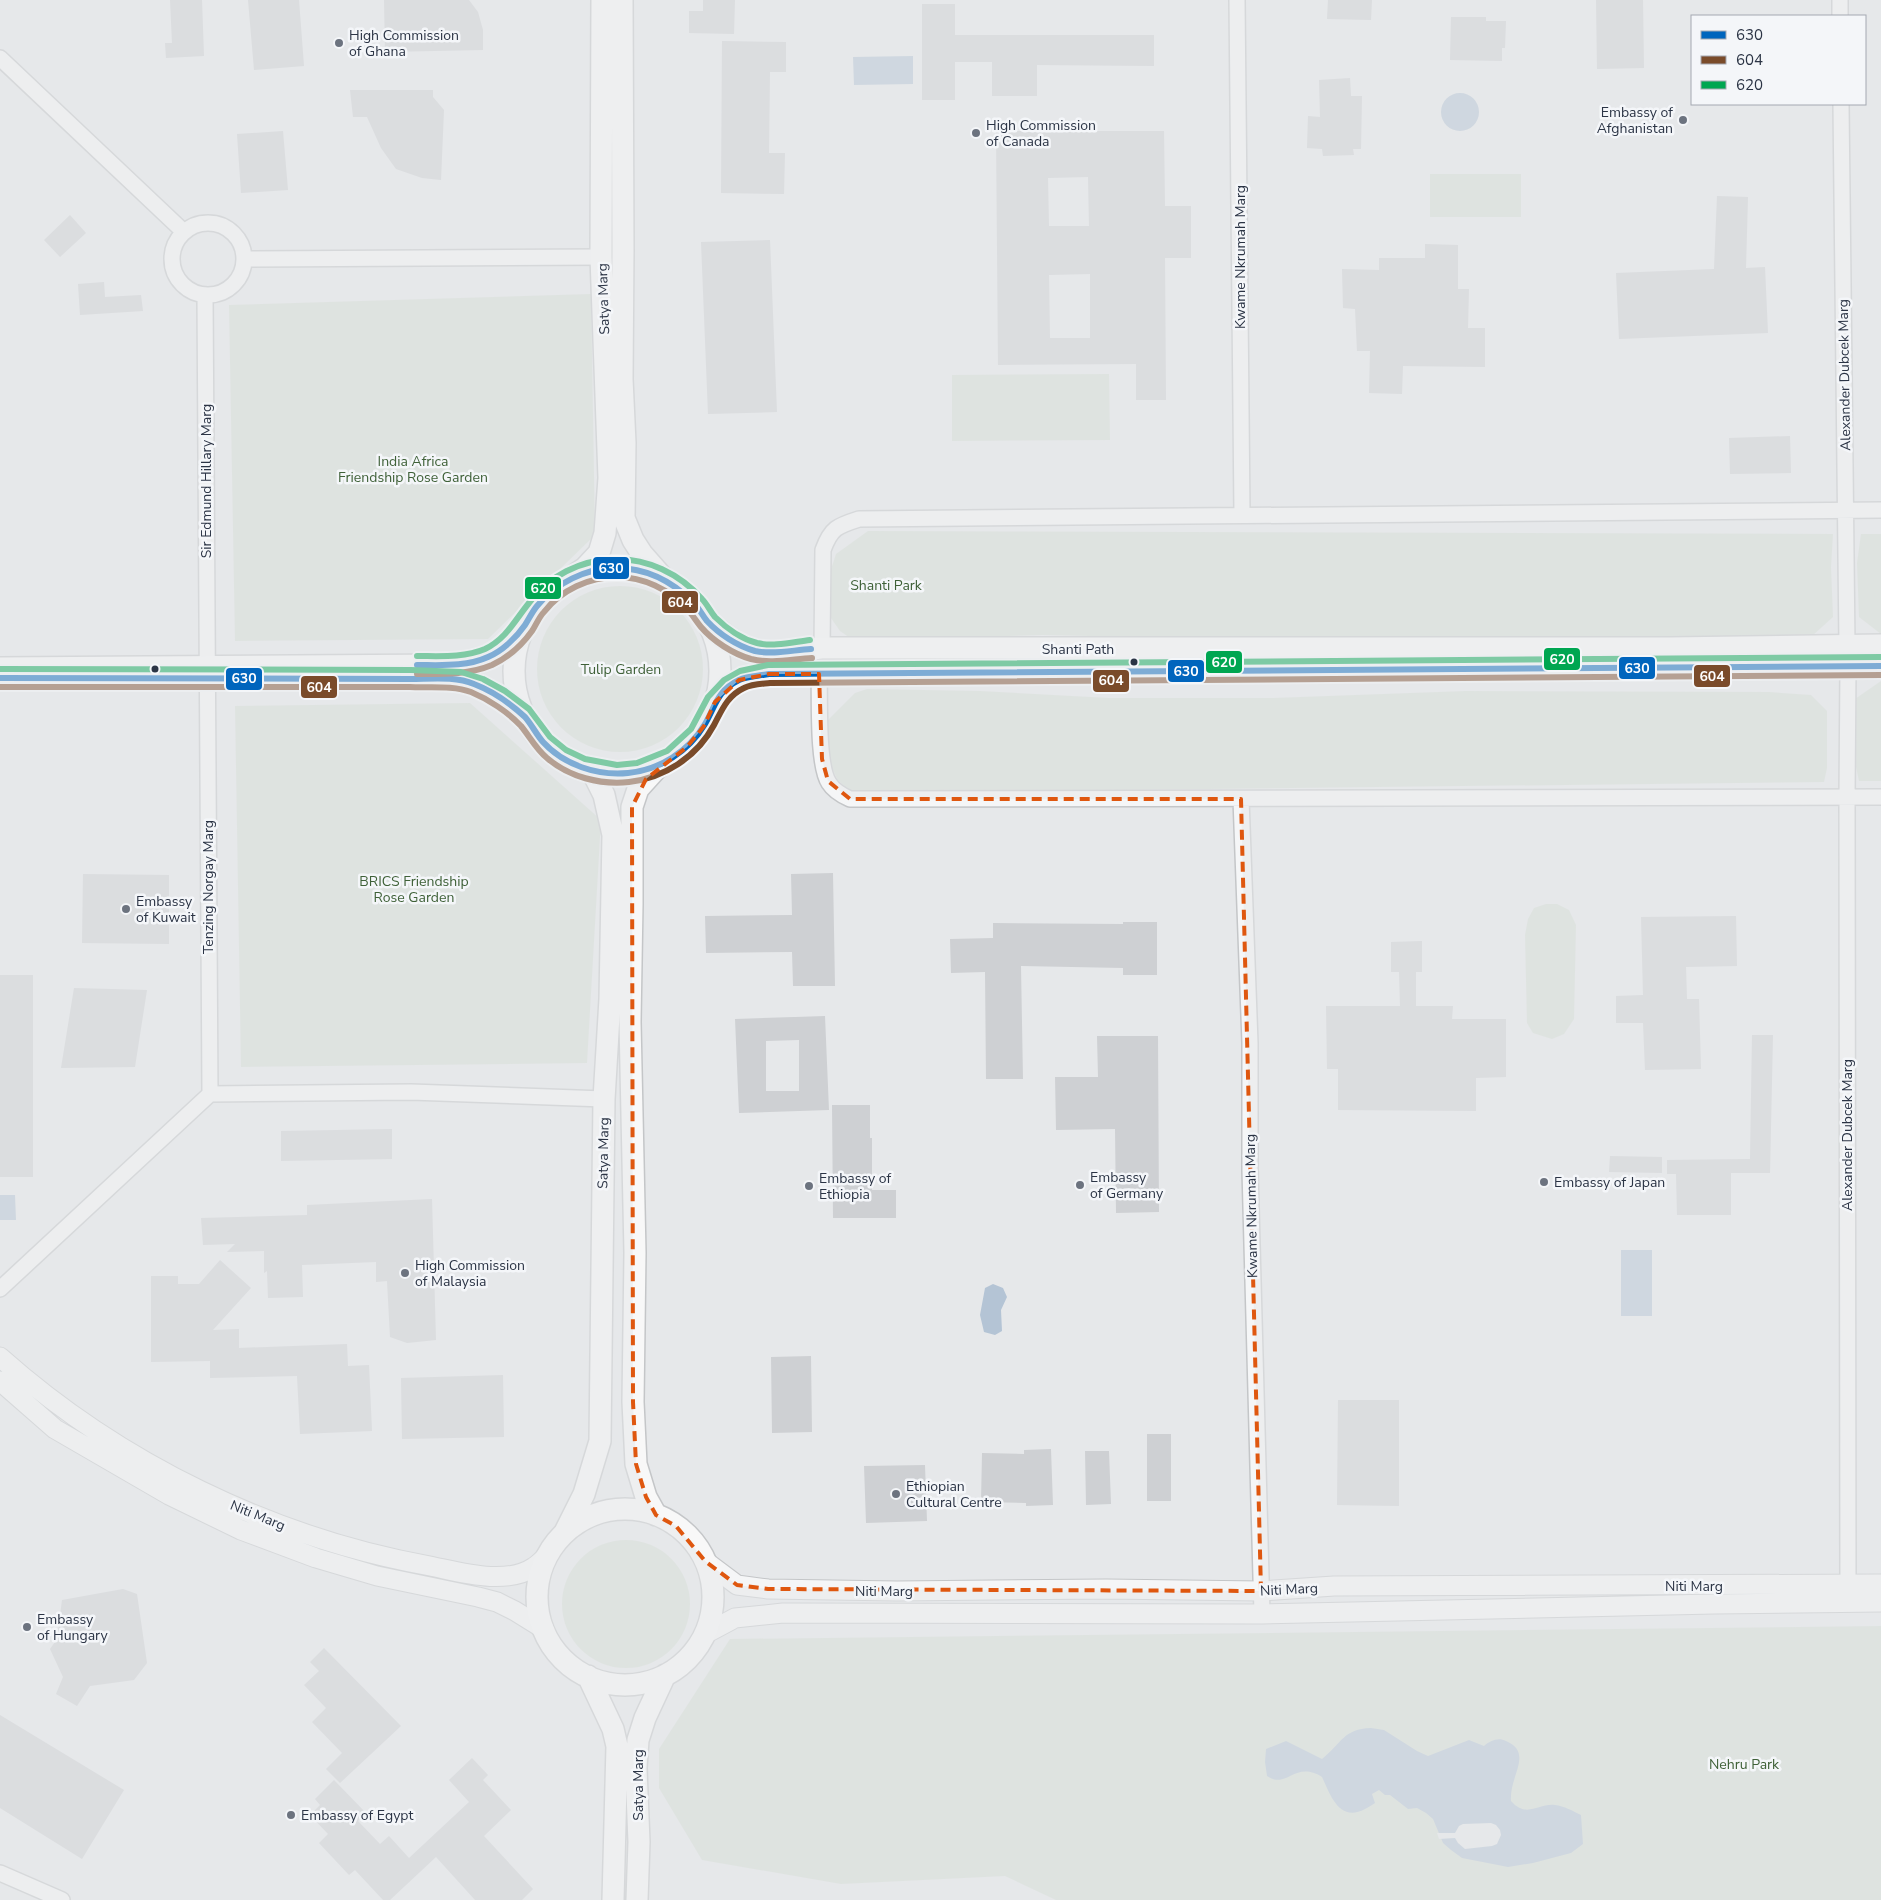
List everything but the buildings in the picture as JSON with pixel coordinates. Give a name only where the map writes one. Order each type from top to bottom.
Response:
[{"type":"main road","name":"Satya Marg","points":[[566,582],[585,568],[599,553],[605,533],[609,478],[601,257],[602,0]]},
{"type":"main road","name":"Satya Marg","points":[[622,0],[624,518],[633,540],[642,554],[666,580]]},
{"type":"main road","points":[[656,1515],[646,1497],[636,1464],[633,1402],[635,1253],[630,1022],[632,807],[638,789],[657,768],[665,763],[687,747],[704,726],[715,702],[719,681],[719,660],[715,639],[706,620],[695,604],[666,580],[633,570],[616,568],[582,574],[566,582],[542,601],[530,615],[524,626],[519,641],[514,672],[518,695],[525,717],[534,732],[553,751],[575,765],[592,771],[610,774],[629,773],[647,770],[665,763]]},
{"type":"main road","name":"Shanti Path","points":[[706,620],[744,648],[764,652],[822,648],[1640,648],[1881,645]]},
{"type":"main road","points":[[0,678],[453,665],[478,661],[489,657],[499,651],[524,626]]},
{"type":"main road","name":"Shanti Path","points":[[715,702],[739,680],[769,674],[1881,666]]},
{"type":"main road","points":[[0,668],[454,680],[473,683],[525,717]]},
{"type":"main road","name":"Satya Marg","points":[[565,1532],[584,1494],[600,1440],[604,1099],[610,998],[613,835],[604,795],[592,771]]},
{"type":"main road","points":[[629,1509],[656,1515],[676,1526],[693,1541],[705,1561],[710,1575],[713,1605],[705,1634],[693,1654],[665,1675],[635,1684],[603,1682],[574,1668],[561,1657],[551,1644],[544,1629],[539,1610],[538,1591],[541,1573],[548,1555],[565,1532],[588,1517],[602,1512],[629,1509]]},
{"type":"main road","name":"Satya Marg","points":[[637,1900],[639,1842],[636,1768],[638,1740],[645,1718],[665,1675]]},
{"type":"main road","name":"Satya Marg","points":[[588,1676],[613,1729],[617,1746],[613,1900]]},
{"type":"street","name":"Kwame Nkrumah Marg","points":[[1237,0],[1242,514]]},
{"type":"street","points":[[1840,0],[1840,15]]},
{"type":"street","points":[[0,58],[184,232]]},
{"type":"street","name":"Alexander Dubcek Marg","points":[[1841,105],[1847,646]]},
{"type":"street","points":[[205,223],[222,227],[236,237],[242,248],[244,260],[242,271],[232,285],[217,294],[205,295],[194,292],[184,285],[176,276],[172,265],[172,253],[176,242],[184,232],[194,226],[205,223]]},
{"type":"street","points":[[244,260],[601,257]]},
{"type":"street","name":"Sir Edmund Hillary Marg","points":[[205,295],[206,673]]},
{"type":"street","points":[[822,648],[823,550],[828,535],[841,525],[859,519],[1242,514],[1881,510]]},
{"type":"street","name":"Alexander Dubcek Marg","points":[[1848,667],[1848,1593]]},
{"type":"street","name":"Tenzing Norgay Marg","points":[[206,673],[210,1094]]},
{"type":"street","points":[[819,674],[822,759],[828,781],[838,794],[850,799],[1881,797]]},
{"type":"street","name":"Kwame Nkrumah Marg","points":[[1241,799],[1250,1043],[1250,1170],[1262,1614]]},
{"type":"street","points":[[0,1289],[210,1094],[411,1092],[604,1099]]},
{"type":"street","name":"Niti Marg","points":[[0,1357],[70,1412],[131,1453],[195,1488],[270,1521],[331,1543],[402,1561],[483,1576],[517,1574],[533,1568],[548,1555]]},
{"type":"street","name":"Niti Marg","points":[[0,1381],[55,1429],[169,1495],[241,1530],[316,1558],[377,1576],[497,1602],[544,1629]]},
{"type":"street","name":"Niti Marg","points":[[705,1561],[737,1585],[768,1589],[905,1591],[1106,1588],[1261,1591],[1334,1586],[1848,1593],[1881,1602]]},
{"type":"street","name":"Niti Marg","points":[[705,1634],[735,1618],[783,1613],[1262,1614],[1714,1604],[1848,1593],[1881,1584]]},
{"type":"street","points":[[0,1873],[62,1900]]},
{"type":"highlighted area","points":[[769,674],[819,674],[822,759],[828,781],[850,799],[1241,799],[1261,1591],[768,1589],[737,1585],[705,1561],[676,1526],[656,1515],[646,1497],[636,1464],[633,1402],[632,807],[646,779],[687,747],[704,726],[715,702],[739,680]]},
{"type":"green space","points":[[1430,174],[1521,174],[1521,217],[1430,217]]},
{"type":"green space","name":"India Africa Friendship Rose Garden","points":[[591,294],[595,535],[488,639],[235,641],[229,305]]},
{"type":"green space","points":[[1109,374],[1110,440],[952,441],[952,375]]},
{"type":"green space","name":"Shanti Park","points":[[868,531],[1833,534],[1831,567],[1833,617],[1812,636],[1231,639],[1043,635],[853,640],[840,631],[831,618],[824,591],[836,554]]},
{"type":"green space","points":[[1861,534],[1881,534],[1881,634],[1859,617],[1857,563]]},
{"type":"green space","name":"Tulip Garden","points":[[612,586],[628,586],[652,592],[679,610],[697,637],[703,669],[697,701],[679,728],[652,746],[628,752],[612,752],[588,746],[567,733],[556,722],[543,701],[537,677],[537,661],[543,637],[556,616],[567,605],[588,592]]},
{"type":"green space","points":[[1881,681],[1881,781],[1859,781],[1856,767],[1855,699]]},
{"type":"green space","points":[[867,689],[980,691],[1109,698],[1273,698],[1466,691],[1769,692],[1811,695],[1827,711],[1827,768],[1824,782],[851,793],[837,779],[825,751],[827,721],[855,693]]},
{"type":"green space","name":"BRICS Friendship Rose Garden","points":[[470,703],[601,820],[587,1063],[241,1067],[235,706]]},
{"type":"green space","points":[[1546,904],[1557,904],[1569,910],[1576,925],[1574,1019],[1564,1034],[1552,1039],[1533,1033],[1527,1023],[1525,935],[1528,919],[1534,908]]},
{"type":"green space","points":[[626,1540],[650,1545],[662,1551],[671,1559],[679,1568],[685,1580],[690,1604],[685,1628],[679,1640],[671,1649],[662,1657],[650,1663],[626,1668],[602,1663],[590,1657],[581,1649],[573,1640],[567,1628],[562,1604],[567,1580],[573,1568],[581,1559],[590,1551],[602,1545]]},
{"type":"green space","name":"Nehru Park","points":[[1881,1626],[1881,1900],[1056,1900],[1005,1876],[841,1884],[702,1860],[659,1788],[659,1749],[730,1639]]},
{"type":"water","points":[[913,56],[913,84],[854,85],[853,57]]},
{"type":"water","points":[[1460,93],[1473,99],[1479,112],[1473,125],[1460,131],[1447,125],[1441,112],[1447,99]]},
{"type":"water","points":[[0,1195],[15,1195],[16,1220],[0,1220]]},
{"type":"water","points":[[1621,1250],[1652,1250],[1652,1316],[1621,1316]]},
{"type":"water","points":[[993,1284],[1003,1288],[1007,1297],[1001,1310],[1002,1331],[995,1335],[984,1332],[980,1315],[985,1288]]},
{"type":"water","points":[[1371,1728],[1384,1730],[1428,1756],[1469,1740],[1484,1746],[1494,1740],[1506,1741],[1514,1746],[1518,1752],[1519,1759],[1511,1792],[1511,1801],[1522,1809],[1527,1810],[1555,1805],[1581,1815],[1583,1844],[1571,1853],[1533,1863],[1508,1867],[1462,1858],[1443,1843],[1433,1819],[1426,1813],[1417,1808],[1408,1809],[1390,1795],[1385,1795],[1379,1790],[1372,1794],[1375,1803],[1356,1812],[1348,1812],[1342,1810],[1337,1805],[1322,1777],[1313,1773],[1298,1773],[1280,1780],[1267,1776],[1266,1749],[1286,1741],[1322,1759],[1348,1734]]},
{"type":"pier","points":[[1491,1823],[1496,1825],[1501,1835],[1497,1844],[1492,1846],[1465,1849],[1455,1838],[1439,1839],[1437,1833],[1455,1833],[1459,1826],[1463,1824]]},
{"type":"transit line","name":"620","points":[[417,656],[460,655],[485,649],[499,640],[510,629],[537,593],[556,577],[589,562],[614,559],[639,561],[673,575],[693,590],[724,625],[751,641],[784,644],[810,640]]},
{"type":"transit line","name":"630","points":[[417,665],[462,664],[488,657],[513,639],[537,606],[553,590],[572,578],[583,574],[616,568],[638,571],[668,583],[686,595],[707,621],[717,630],[735,643],[748,649],[769,653],[811,649]]},
{"type":"transit line","name":"604","points":[[417,674],[474,671],[492,665],[509,655],[519,646],[532,631],[542,614],[567,591],[596,579],[617,577],[636,579],[664,590],[680,602],[711,637],[744,657],[766,661],[812,658]]},
{"type":"transit line","name":"620","points":[[0,669],[411,670],[461,672],[483,679],[505,691],[529,709],[550,737],[566,750],[585,759],[617,765],[637,763],[667,751],[691,729],[708,697],[724,680],[740,671],[768,665],[1881,657]]},
{"type":"transit line","name":"630","points":[[0,678],[443,678],[467,681],[488,690],[514,707],[525,717],[551,750],[571,763],[593,771],[628,773],[651,768],[682,751],[691,743],[705,724],[721,694],[732,684],[742,679],[769,674],[1881,666]]},
{"type":"transit line","name":"604","points":[[0,687],[457,688],[471,692],[504,711],[521,726],[536,747],[556,765],[585,778],[618,783],[642,780],[655,776],[678,764],[689,756],[707,736],[733,695],[738,691],[757,684],[1881,675]]},
{"type":"place","name":"High Commission of Ghana","points":[[339,43]]},
{"type":"place","name":"Embassy of Afghanistan","points":[[1683,120]]},
{"type":"place","name":"High Commission of Canada","points":[[976,133]]},
{"type":"place","name":"Embassy of Kuwait","points":[[126,909]]},
{"type":"place","name":"Embassy of Japan","points":[[1544,1182]]},
{"type":"place","name":"Embassy of Germany","points":[[1080,1185]]},
{"type":"place","name":"Embassy of Ethiopia","points":[[809,1186]]},
{"type":"place","name":"High Commission of Malaysia","points":[[405,1273]]},
{"type":"place","name":"Ethiopian Cultural Centre","points":[[896,1494]]},
{"type":"place","name":"Embassy of Hungary","points":[[27,1627]]},
{"type":"place","name":"Embassy of Egypt","points":[[291,1815]]}]
